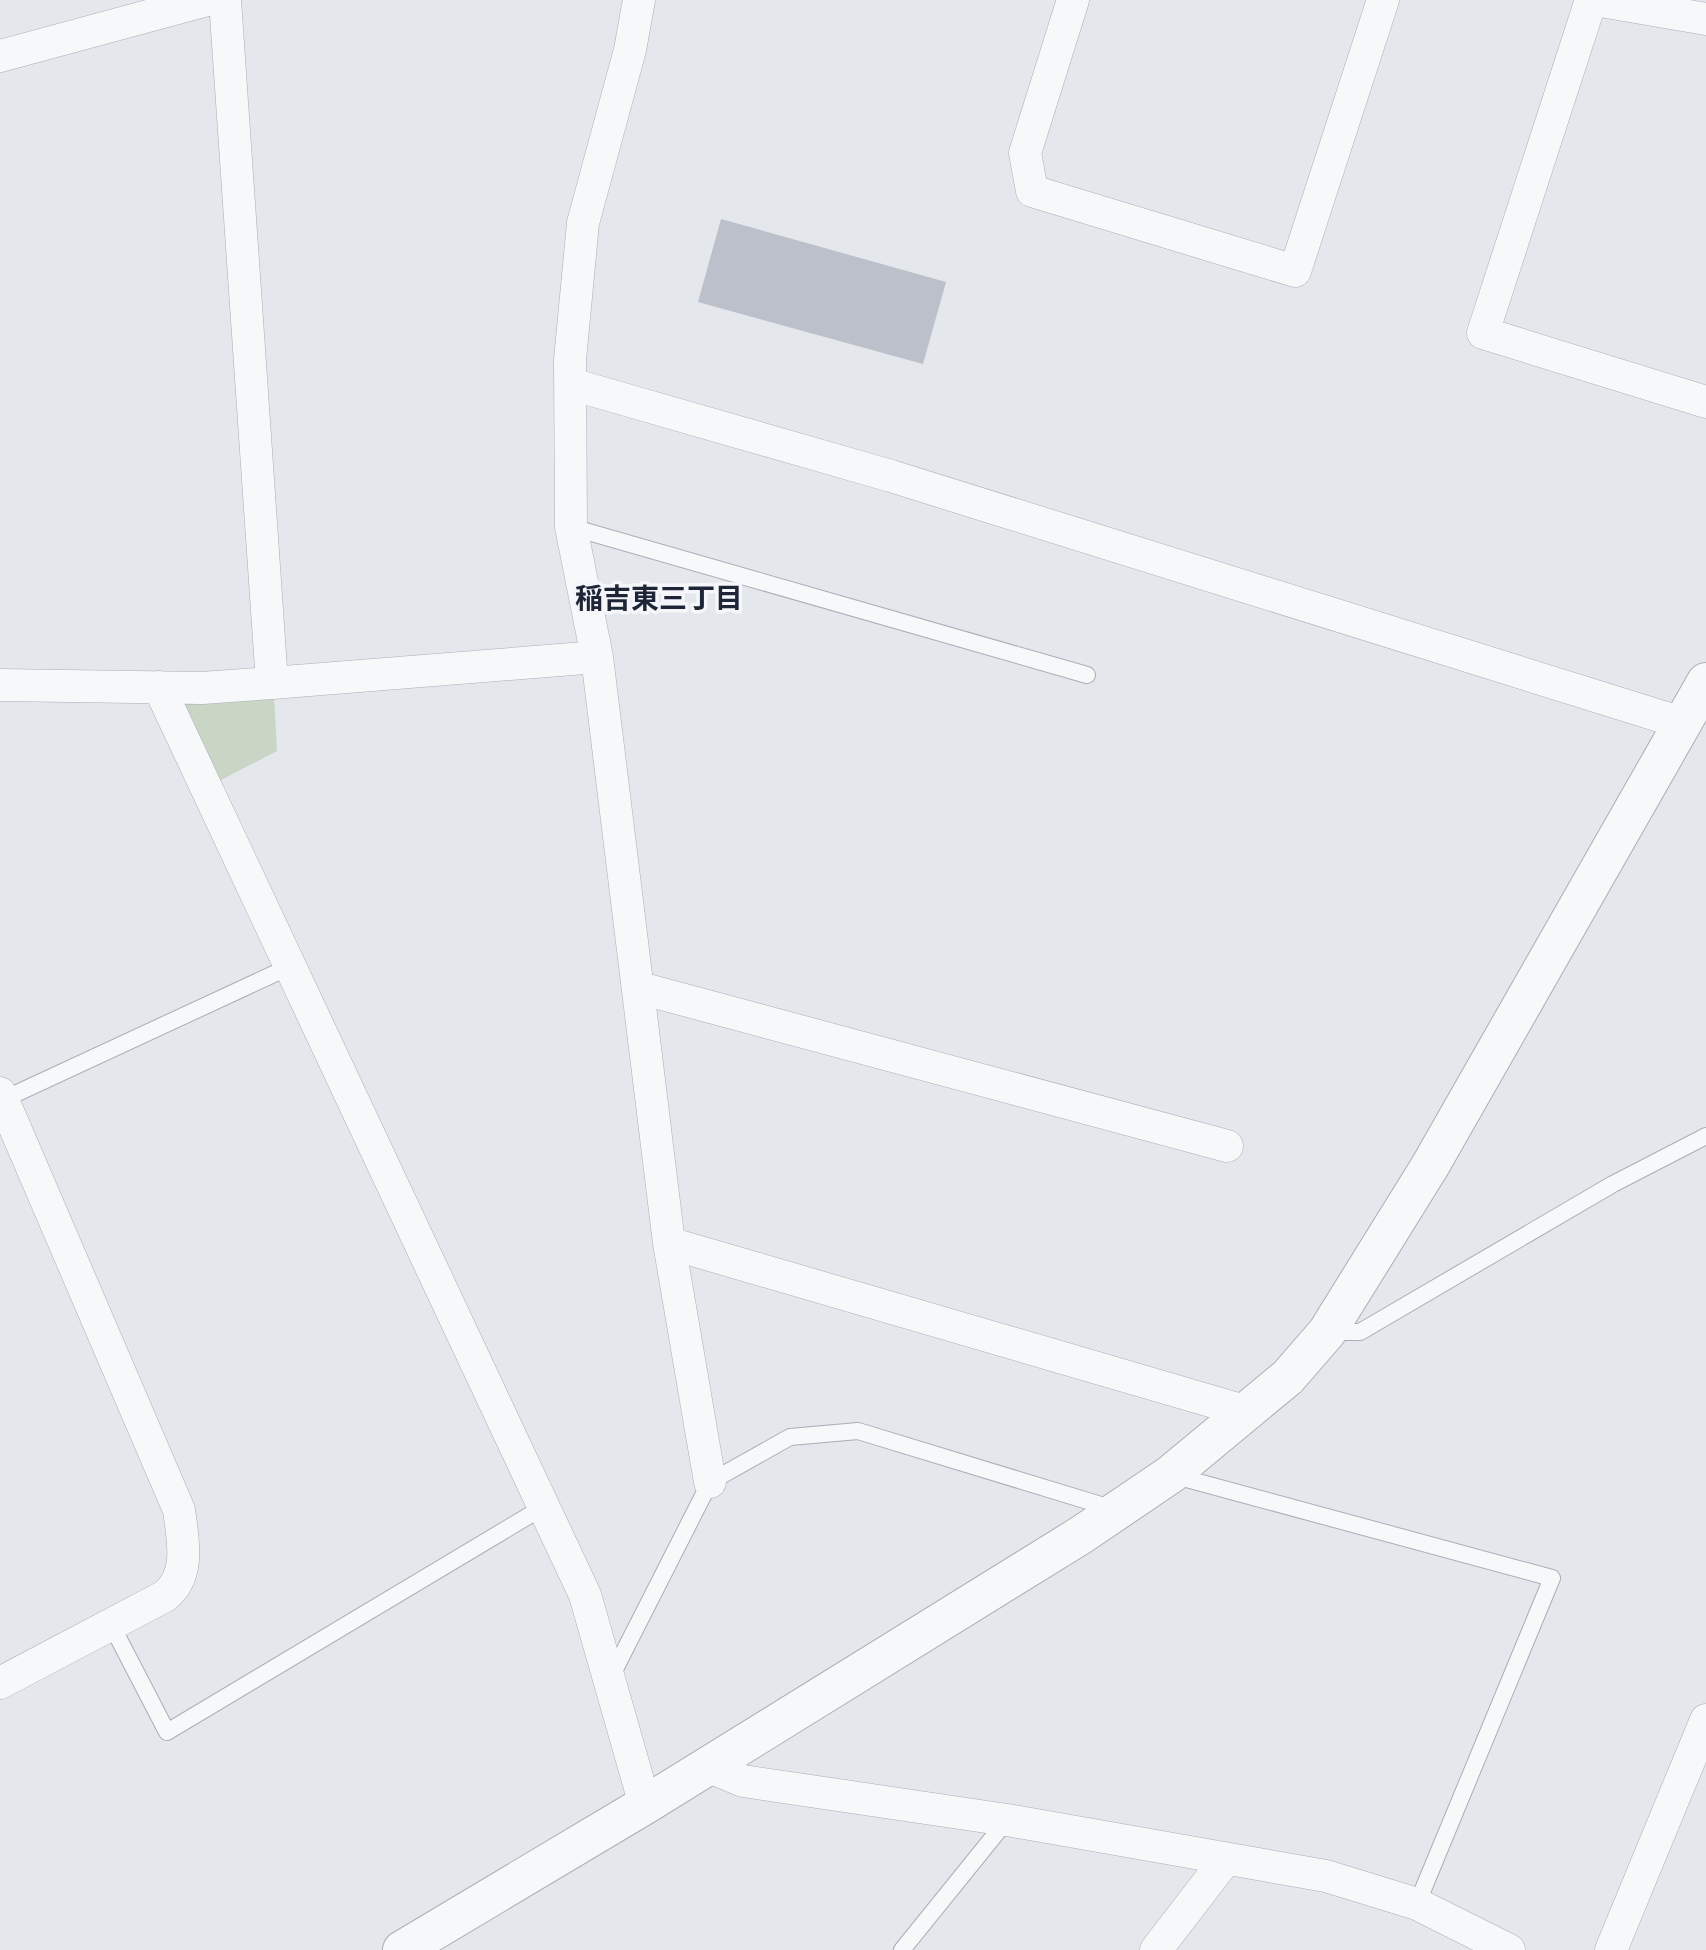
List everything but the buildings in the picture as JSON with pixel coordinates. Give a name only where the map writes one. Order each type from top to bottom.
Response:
[{"type":"street","points":[[0,56],[206,0]]},
{"type":"street","points":[[225,0],[272,684]]},
{"type":"street","points":[[639,0],[630,50],[583,222],[571,384],[571,527],[597,657],[640,988],[669,1242],[710,1482]]},
{"type":"street","points":[[1073,0],[1025,153],[1032,191],[1296,271],[1383,0]]},
{"type":"street","points":[[1706,19],[1593,0],[1483,333],[1706,402]]},
{"type":"street","points":[[571,384],[917,485],[1682,723]]},
{"type":"street","points":[[0,685],[159,687],[272,684],[597,657]]},
{"type":"street","points":[[402,1950],[645,1805],[705,1765],[1118,1510],[1171,1474],[1287,1377],[1327,1332],[1430,1166],[1706,682]]},
{"type":"street","points":[[159,687],[586,1595],[645,1805]]},
{"type":"street","points":[[640,988],[1227,1146]]},
{"type":"street","points":[[0,1683],[112,1626],[176,1587],[184,1558],[178,1510],[1,1098]]},
{"type":"street","points":[[669,1242],[1248,1412]]},
{"type":"street","points":[[1611,1950],[1706,1720]]},
{"type":"street","points":[[705,1765],[743,1781],[1007,1820],[1326,1876],[1417,1904],[1509,1950]]},
{"type":"street","points":[[1156,1950],[1226,1859]]},
{"type":"lane","points":[[571,527],[1087,675]]},
{"type":"lane","points":[[1,1098],[291,966]]},
{"type":"lane","points":[[1327,1332],[1360,1332],[1613,1184],[1706,1136]]},
{"type":"lane","points":[[610,1679],[710,1482],[790,1437],[859,1431],[1118,1510]]},
{"type":"lane","points":[[1171,1474],[1552,1578],[1417,1904]]},
{"type":"lane","points":[[112,1626],[167,1732],[545,1506]]},
{"type":"lane","points":[[902,1950],[1007,1820]]},
{"type":"green space","points":[[171,694],[274,696],[277,751],[217,782]]},
{"type":"district","name":"稲吉東三丁目","points":[[659,598]]}]
